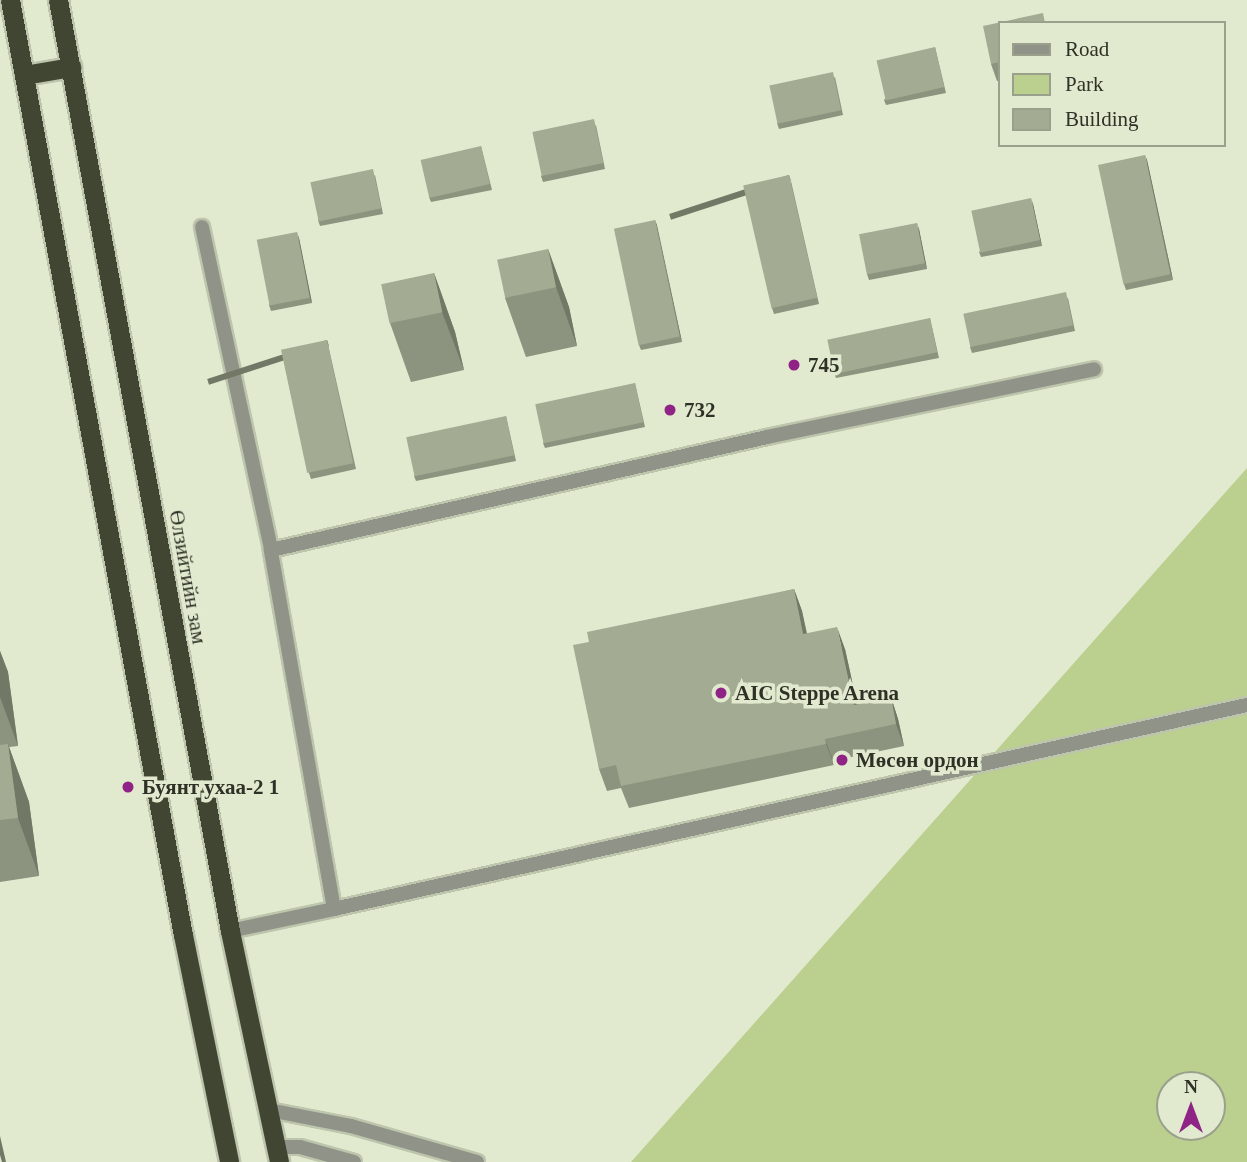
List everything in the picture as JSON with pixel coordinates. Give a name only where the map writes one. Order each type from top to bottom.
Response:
[{"type":"highway","points":[[10,0],[183,935],[229,1162]]},
{"type":"highway","name":"Өлзийтийн зам","points":[[58,0],[230,931],[277,1154]]},
{"type":"highway","points":[[24,75],[71,67]]},
{"type":"street","points":[[202,227],[271,550],[334,909]]},
{"type":"street","points":[[271,550],[746,442],[1094,369]]},
{"type":"street","points":[[230,931],[1247,705]]},
{"type":"street","points":[[269,1110],[351,1126],[477,1162]]},
{"type":"street","points":[[277,1154],[300,1147],[354,1162]]},
{"type":"green space","points":[[1247,468],[1247,1162],[631,1162]]},
{"type":"building","points":[[1043,13],[1045,21],[1006,21]]},
{"type":"building","points":[[998,23],[998,62],[991,64],[983,26]]},
{"type":"building","points":[[935,47],[944,87],[886,100],[877,60]]},
{"type":"building","points":[[833,72],[841,110],[778,124],[769,86]]},
{"type":"building","points":[[594,119],[603,163],[542,176],[532,132]]},
{"type":"building","points":[[481,146],[490,184],[429,198],[421,160]]},
{"type":"building","points":[[1145,155],[1170,274],[1123,284],[1098,165]]},
{"type":"building","points":[[373,169],[381,208],[319,221],[310,182]]},
{"type":"building","points":[[789,175],[817,298],[772,308],[743,186]]},
{"type":"building","points":[[1031,198],[1040,240],[980,253],[971,211]]},
{"type":"building","points":[[655,220],[680,336],[639,345],[614,229]]},
{"type":"building","points":[[917,223],[925,263],[867,275],[859,234]]},
{"type":"building","points":[[297,232],[310,298],[270,306],[257,240]]},
{"type":"building","points":[[548,249],[556,287],[505,298],[497,260]]},
{"type":"building","points":[[434,273],[442,312],[389,323],[381,284]]},
{"type":"building","points":[[1066,292],[1073,325],[970,347],[963,314]]},
{"type":"building","points":[[930,318],[937,352],[835,374],[827,340]]},
{"type":"building","points":[[327,340],[353,463],[307,473],[281,350]]},
{"type":"building","points":[[635,383],[643,422],[544,443],[535,404]]},
{"type":"building","points":[[506,416],[514,455],[415,476],[406,437]]},
{"type":"building","name":"AIC Steppe Arena","points":[[794,589],[803,634],[837,627],[854,705],[891,697],[896,724],[825,739],[826,744],[621,786],[616,765],[599,769],[573,645],[589,642],[587,632]]},
{"type":"building","points":[[8,744],[18,818],[0,820],[0,745]]},
{"type":"place","name":"745","points":[[794,365]]},
{"type":"place","name":"732","points":[[670,410]]},
{"type":"place","name":"AIC Steppe Arena","points":[[721,693]]},
{"type":"place","name":"Мөсөн ордон","points":[[842,760]]},
{"type":"place","name":"Буянт ухаа-2 1","points":[[128,787]]}]
